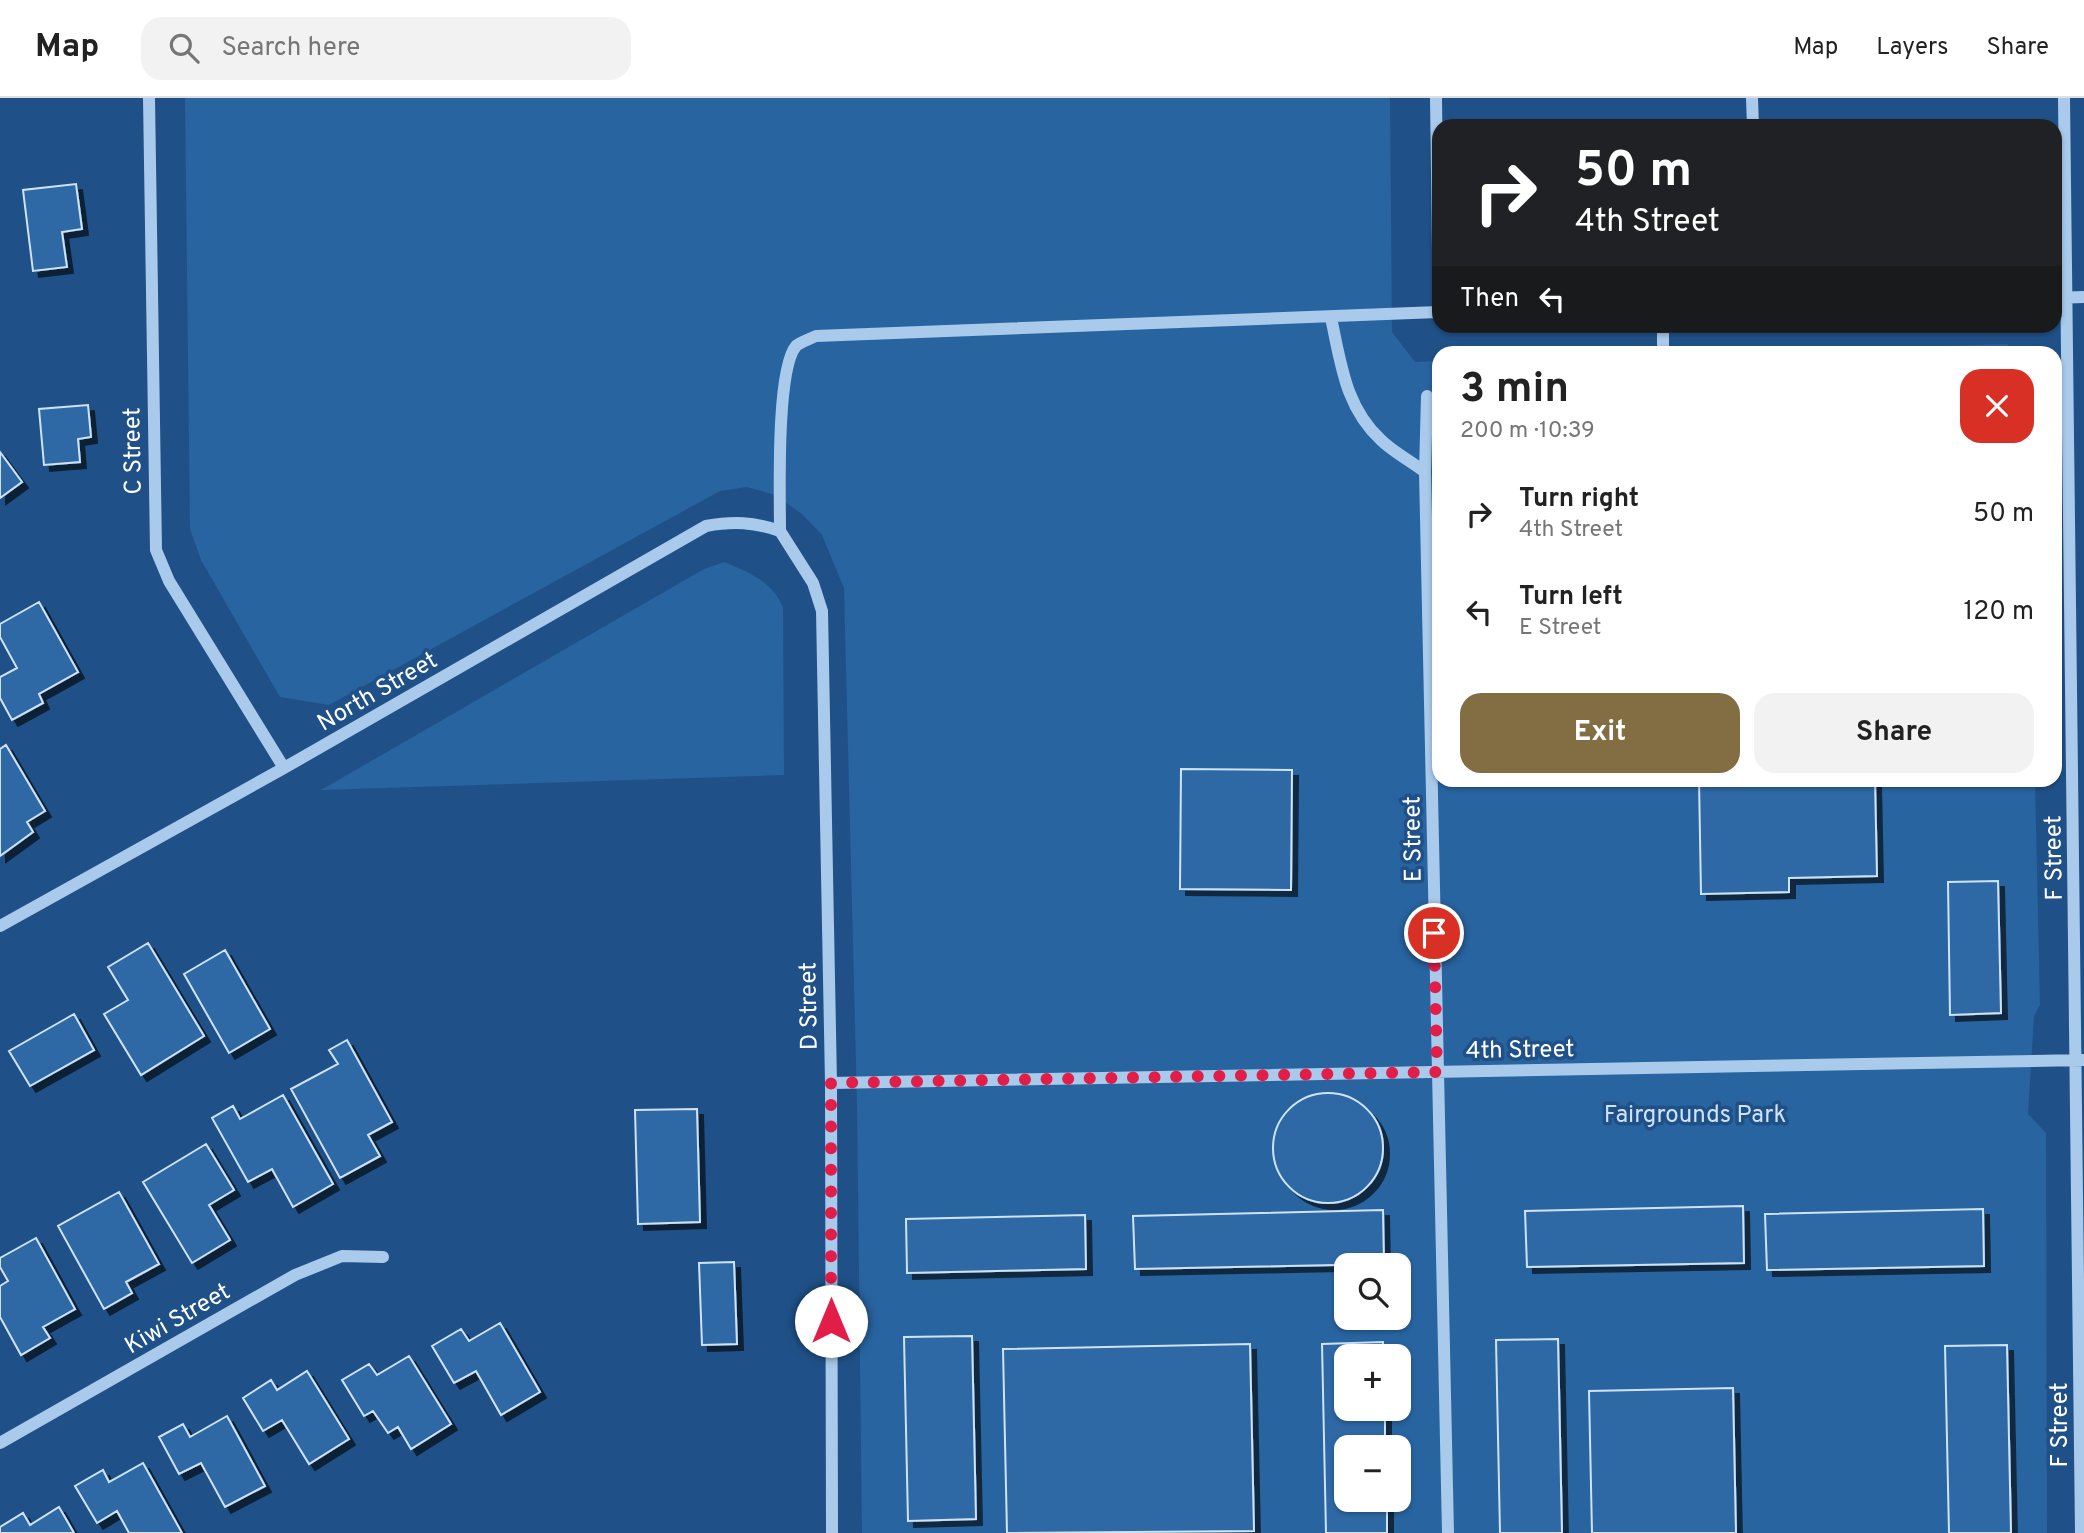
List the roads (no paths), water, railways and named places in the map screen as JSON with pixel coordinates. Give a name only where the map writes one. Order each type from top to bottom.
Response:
[{"type":"street","name":"C Street","points":[[149,98],[156,550],[169,581],[284,768]]},
{"type":"street","points":[[1436,98],[1436,119]]},
{"type":"street","points":[[1752,98],[1753,119]]},
{"type":"street","name":"F Street","points":[[2062,231],[2064,98]]},
{"type":"street","points":[[2062,298],[2084,297]]},
{"type":"street","points":[[780,531],[781,446],[788,366],[797,346],[816,336],[1432,312]]},
{"type":"street","points":[[1331,318],[1345,386],[1357,414],[1382,441],[1425,472]]},
{"type":"street","name":"F Street","points":[[2062,333],[2081,1060],[2081,1533]]},
{"type":"street","name":"E Street","points":[[1427,396],[1425,472],[1432,572]]},
{"type":"street","name":"North Street","points":[[0,926],[284,768],[706,526],[730,522],[755,523],[780,531]]},
{"type":"street","name":"D Street","points":[[780,531],[814,583],[822,611],[831,1083],[832,1533]]},
{"type":"street","name":"E Street","points":[[1435,787],[1437,1072],[1448,1533]]},
{"type":"street","name":"4th Street","points":[[831,1083],[2081,1060]]},
{"type":"street","name":"Kiwi Street","points":[[0,1443],[295,1275],[342,1256],[383,1257]]},
{"type":"park label","name":"Fairgrounds Park","points":[[1695,1114]]}]
